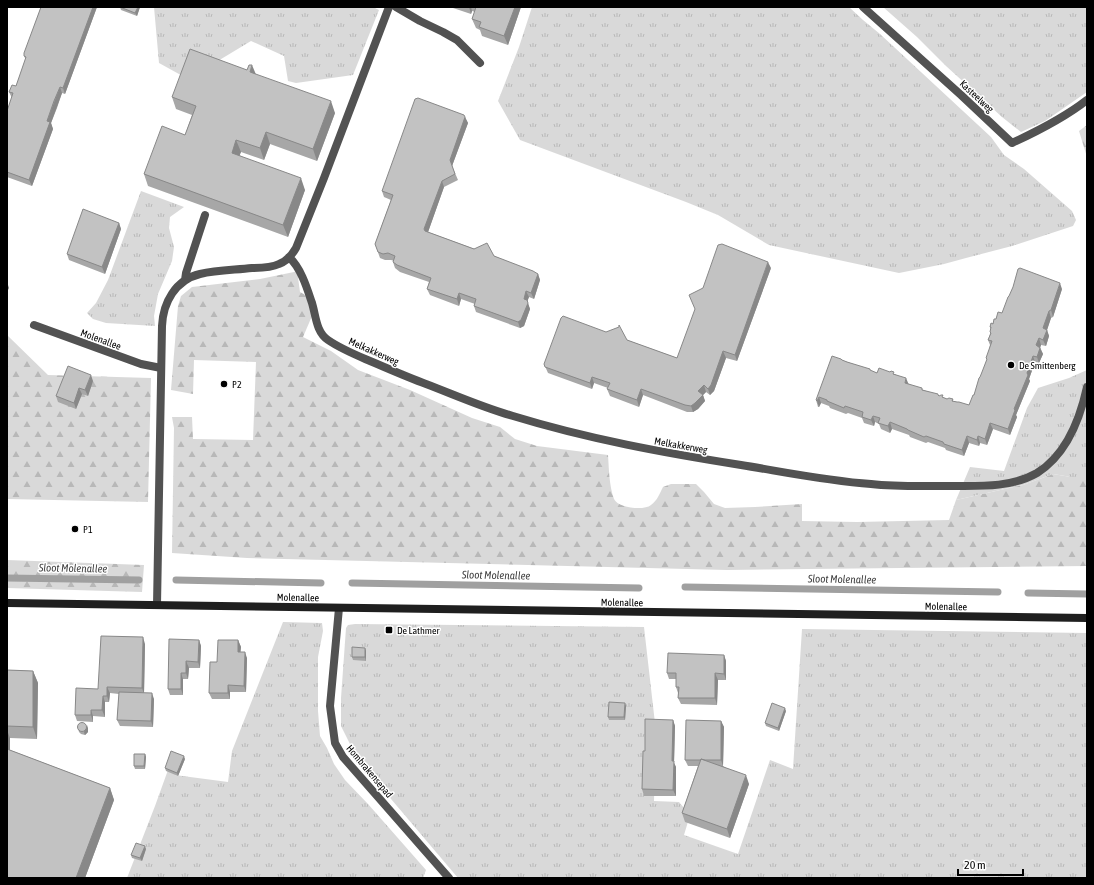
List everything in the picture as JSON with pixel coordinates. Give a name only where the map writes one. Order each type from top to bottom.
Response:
[{"type":"main road","name":"Molenallee","points":[[7,602],[1087,618]]},
{"type":"street","points":[[157,605],[162,316],[166,304],[176,288],[185,280],[199,274],[273,266],[280,264],[292,255],[324,178],[389,7]]},
{"type":"street","points":[[396,7],[457,40],[480,63]]},
{"type":"street","name":"Kasteelweg","points":[[863,7],[1012,143],[1037,132],[1060,119],[1087,100]]},
{"type":"street","points":[[185,280],[205,215]]},
{"type":"street","name":"Melkakkerweg","points":[[289,257],[295,262],[303,279],[312,305],[316,324],[326,339],[348,351],[404,376],[512,416],[573,433],[627,445],[824,479],[871,484],[917,486],[976,486],[1005,484],[1020,480],[1037,473],[1058,455],[1076,424],[1087,387]]},
{"type":"street","name":"Molenallee","points":[[34,325],[141,364],[161,368]]},
{"type":"street","name":"Hombrakensepad","points":[[339,608],[330,706],[335,742],[343,757],[449,878]]},
{"type":"green space","points":[[154,7],[373,7],[379,10],[353,75],[296,83],[288,81],[284,56],[251,41],[188,79],[159,63]]},
{"type":"green space","points":[[532,7],[849,7],[991,137],[1004,155],[1024,169],[1072,211],[1076,220],[1073,226],[1012,246],[944,264],[899,273],[769,245],[718,215],[520,140],[498,101],[519,47]]},
{"type":"green space","points":[[883,7],[1087,7],[1087,92],[1045,121],[1021,132],[1002,117]]},
{"type":"green space","points":[[1087,125],[1087,157],[1079,131]]},
{"type":"green space","points":[[141,191],[184,207],[170,217],[169,228],[174,247],[172,261],[158,294],[154,316],[155,326],[106,323],[93,319],[87,313],[96,303],[108,280]]},
{"type":"green space","points":[[297,270],[300,292],[316,301],[315,309],[303,337],[331,351],[358,370],[410,390],[472,418],[500,427],[515,439],[537,446],[608,455],[612,494],[616,502],[620,505],[631,508],[648,507],[658,497],[663,487],[671,484],[696,484],[714,504],[725,508],[802,504],[802,521],[857,522],[949,520],[956,500],[1023,485],[1053,474],[1071,477],[1087,477],[1087,566],[727,570],[247,558],[172,553],[174,428],[172,417],[192,417],[193,439],[253,440],[256,362],[194,360],[193,394],[171,390],[178,306],[181,296],[192,287],[260,279],[294,272]]},
{"type":"green space","points":[[7,335],[48,375],[151,378],[148,502],[7,499]]},
{"type":"green space","points":[[1087,370],[1087,477],[1071,477],[1053,474],[1023,485],[956,500],[970,467],[1004,471],[1027,408],[1038,388],[1069,378]]},
{"type":"green space","points":[[7,560],[144,565],[142,592],[7,588]]},
{"type":"green space","points":[[283,622],[322,623],[323,631],[318,657],[318,711],[320,736],[334,764],[345,780],[426,870],[423,878],[127,878],[168,770],[175,771],[175,775],[228,782],[232,751]]},
{"type":"green space","points":[[348,625],[644,627],[656,732],[654,801],[679,802],[690,815],[684,835],[738,854],[770,760],[793,769],[802,629],[1087,633],[1087,878],[458,878],[369,773],[352,748],[341,726],[341,698],[346,628]]},
{"type":"building","points":[[41,7],[93,7],[63,88],[60,87],[54,101],[47,121],[50,122],[29,180],[7,172],[7,111],[13,93],[9,92],[12,85],[16,86],[26,57],[24,56],[24,53]]},
{"type":"building","points":[[120,7],[138,7],[135,13]]},
{"type":"building","points":[[476,7],[515,7],[504,36],[479,27],[481,22],[472,19]]},
{"type":"building","points":[[190,49],[247,70],[249,65],[252,65],[250,72],[331,101],[313,149],[266,132],[260,148],[236,140],[232,153],[301,178],[283,225],[144,174],[162,126],[185,135],[196,106],[172,97]]},
{"type":"building","points":[[418,98],[464,115],[465,117],[450,160],[455,174],[442,181],[424,229],[425,231],[474,249],[487,243],[494,256],[538,274],[531,293],[526,291],[524,299],[527,300],[528,303],[521,320],[518,322],[474,306],[476,299],[459,293],[457,299],[427,289],[431,278],[397,265],[393,262],[395,256],[388,253],[383,254],[378,252],[375,244],[393,195],[382,191],[415,99]]},
{"type":"building","points":[[83,209],[119,223],[102,267],[67,254]]},
{"type":"building","points":[[722,244],[768,262],[735,355],[723,351],[711,385],[708,389],[704,385],[698,391],[703,395],[691,406],[641,389],[637,400],[607,389],[610,383],[592,377],[590,383],[545,367],[544,364],[563,316],[606,332],[619,327],[619,325],[627,340],[677,358],[695,309],[689,295],[703,288],[718,245]]},
{"type":"building","name":"De Smittenberg","points":[[1020,268],[1060,283],[1043,328],[1047,330],[1043,340],[1039,338],[1036,345],[1040,348],[1037,357],[1033,356],[1027,373],[1028,375],[1014,409],[1015,410],[1008,429],[990,423],[985,439],[978,436],[977,440],[967,436],[962,450],[926,436],[924,437],[890,422],[888,426],[878,423],[880,418],[873,416],[871,420],[862,417],[863,412],[845,406],[844,408],[819,397],[817,401],[816,400],[832,356],[870,369],[877,373],[879,368],[894,372],[893,374],[906,378],[905,383],[922,388],[922,390],[938,394],[939,396],[943,395],[942,397],[953,399],[952,401],[969,405],[987,359],[986,358],[992,341],[988,340],[991,333],[991,323],[993,324],[998,312],[1002,313],[1013,287],[1018,269]]},
{"type":"building","points":[[68,366],[91,375],[85,390],[79,388],[74,403],[56,396]]},
{"type":"building","points":[[101,636],[143,637],[142,688],[107,687],[107,696],[103,696],[102,710],[91,710],[91,715],[75,715],[76,688],[98,689]]},
{"type":"building","points":[[169,639],[199,640],[198,662],[186,661],[186,673],[181,673],[181,689],[168,689]]},
{"type":"building","points":[[218,640],[238,640],[238,652],[245,652],[244,686],[228,685],[228,693],[209,693],[210,662],[217,662]]},
{"type":"building","points":[[352,647],[365,648],[365,657],[352,657]]},
{"type":"building","points":[[668,653],[724,655],[724,674],[715,673],[715,698],[678,698],[679,687],[676,687],[676,673],[667,673]]},
{"type":"building","points":[[7,670],[33,671],[33,727],[7,726]]},
{"type":"building","points":[[119,692],[152,693],[151,721],[117,720]]},
{"type":"building","points":[[609,702],[625,703],[624,717],[608,717]]},
{"type":"building","points":[[772,703],[785,708],[778,728],[765,723]]},
{"type":"building","points":[[645,719],[673,720],[673,790],[642,789],[643,751],[645,751]]},
{"type":"building","points":[[686,720],[721,721],[721,760],[685,760]]},
{"type":"building","points":[[82,722],[87,727],[82,732],[77,727]]},
{"type":"building","points":[[7,749],[110,788],[76,878],[7,878]]},
{"type":"building","points":[[171,751],[184,756],[177,773],[165,768]]},
{"type":"building","points":[[134,754],[145,754],[144,766],[134,766]]},
{"type":"building","points":[[701,759],[746,775],[727,829],[682,813]]},
{"type":"building","points":[[136,843],[145,846],[140,858],[131,855]]},
{"type":"waterway","name":"Sloot Molenallee","points":[[7,578],[139,580]]},
{"type":"waterway","name":"Sloot Molenallee","points":[[176,580],[321,583]]},
{"type":"waterway","name":"Sloot Molenallee","points":[[352,583],[639,588]]},
{"type":"waterway","name":"Sloot Molenallee","points":[[685,587],[998,592]]},
{"type":"waterway","name":"Sloot Molenallee","points":[[1028,593],[1087,594]]},
{"type":"place","name":"De Smittenberg","points":[[1011,365]]},
{"type":"place","name":"P2","points":[[224,384]]},
{"type":"place","name":"P1","points":[[75,529]]},
{"type":"place","name":"De Lathmer","points":[[389,630]]}]
